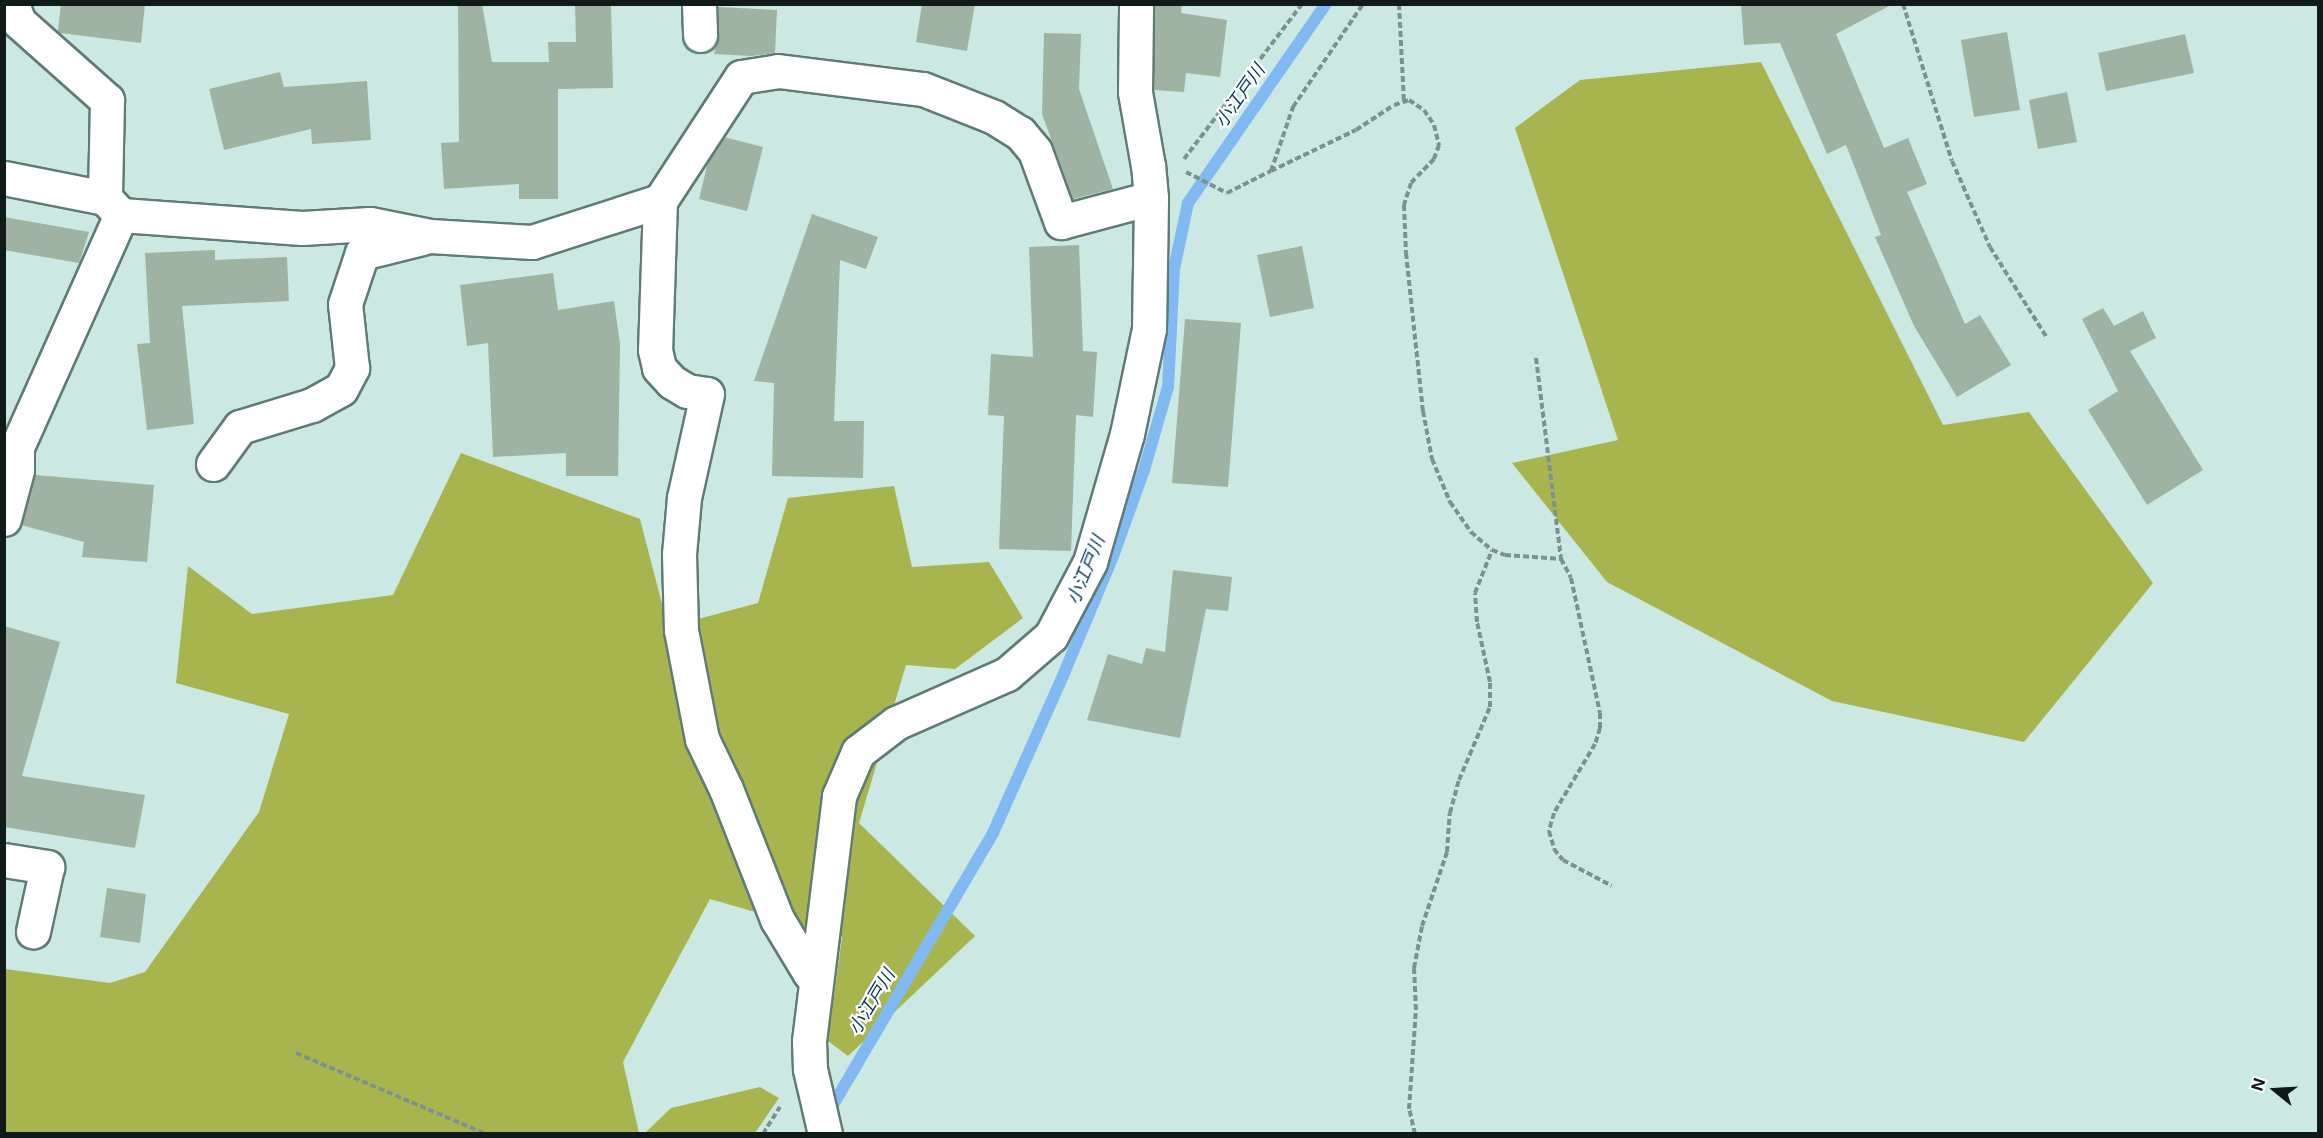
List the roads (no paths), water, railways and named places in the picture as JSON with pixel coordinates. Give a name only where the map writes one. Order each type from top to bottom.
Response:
[{"type":"street","points":[[4,519],[11,469],[17,447],[113,206],[107,100],[19,22],[12,4]]},
{"type":"street","points":[[825,1134],[814,1088],[809,1041],[839,796],[858,752],[896,723],[1007,674],[1051,636],[1090,562],[1127,434],[1149,329],[1151,198],[1148,166],[1135,92],[1136,4]]},
{"type":"street","points":[[816,981],[777,919],[726,789],[702,739],[681,630],[679,554],[684,498],[707,394],[687,390],[672,382],[659,368],[655,350],[660,201],[741,77],[778,70],[923,89],[994,117],[1020,133],[1035,151],[1061,222],[1151,198]]},
{"type":"street","points":[[4,178],[113,206],[302,228],[370,224],[430,236],[532,242],[660,201]]},
{"type":"street","points":[[213,464],[240,427],[312,405],[340,389],[352,368],[345,304],[362,254],[430,236]]},
{"type":"street","points":[[4,860],[47,867],[33,931]]},
{"type":"waterway","name":"小江戸川","points":[[827,1115],[993,833],[1113,556],[1144,470],[1168,387],[1174,269],[1188,203],[1326,4]]}]
